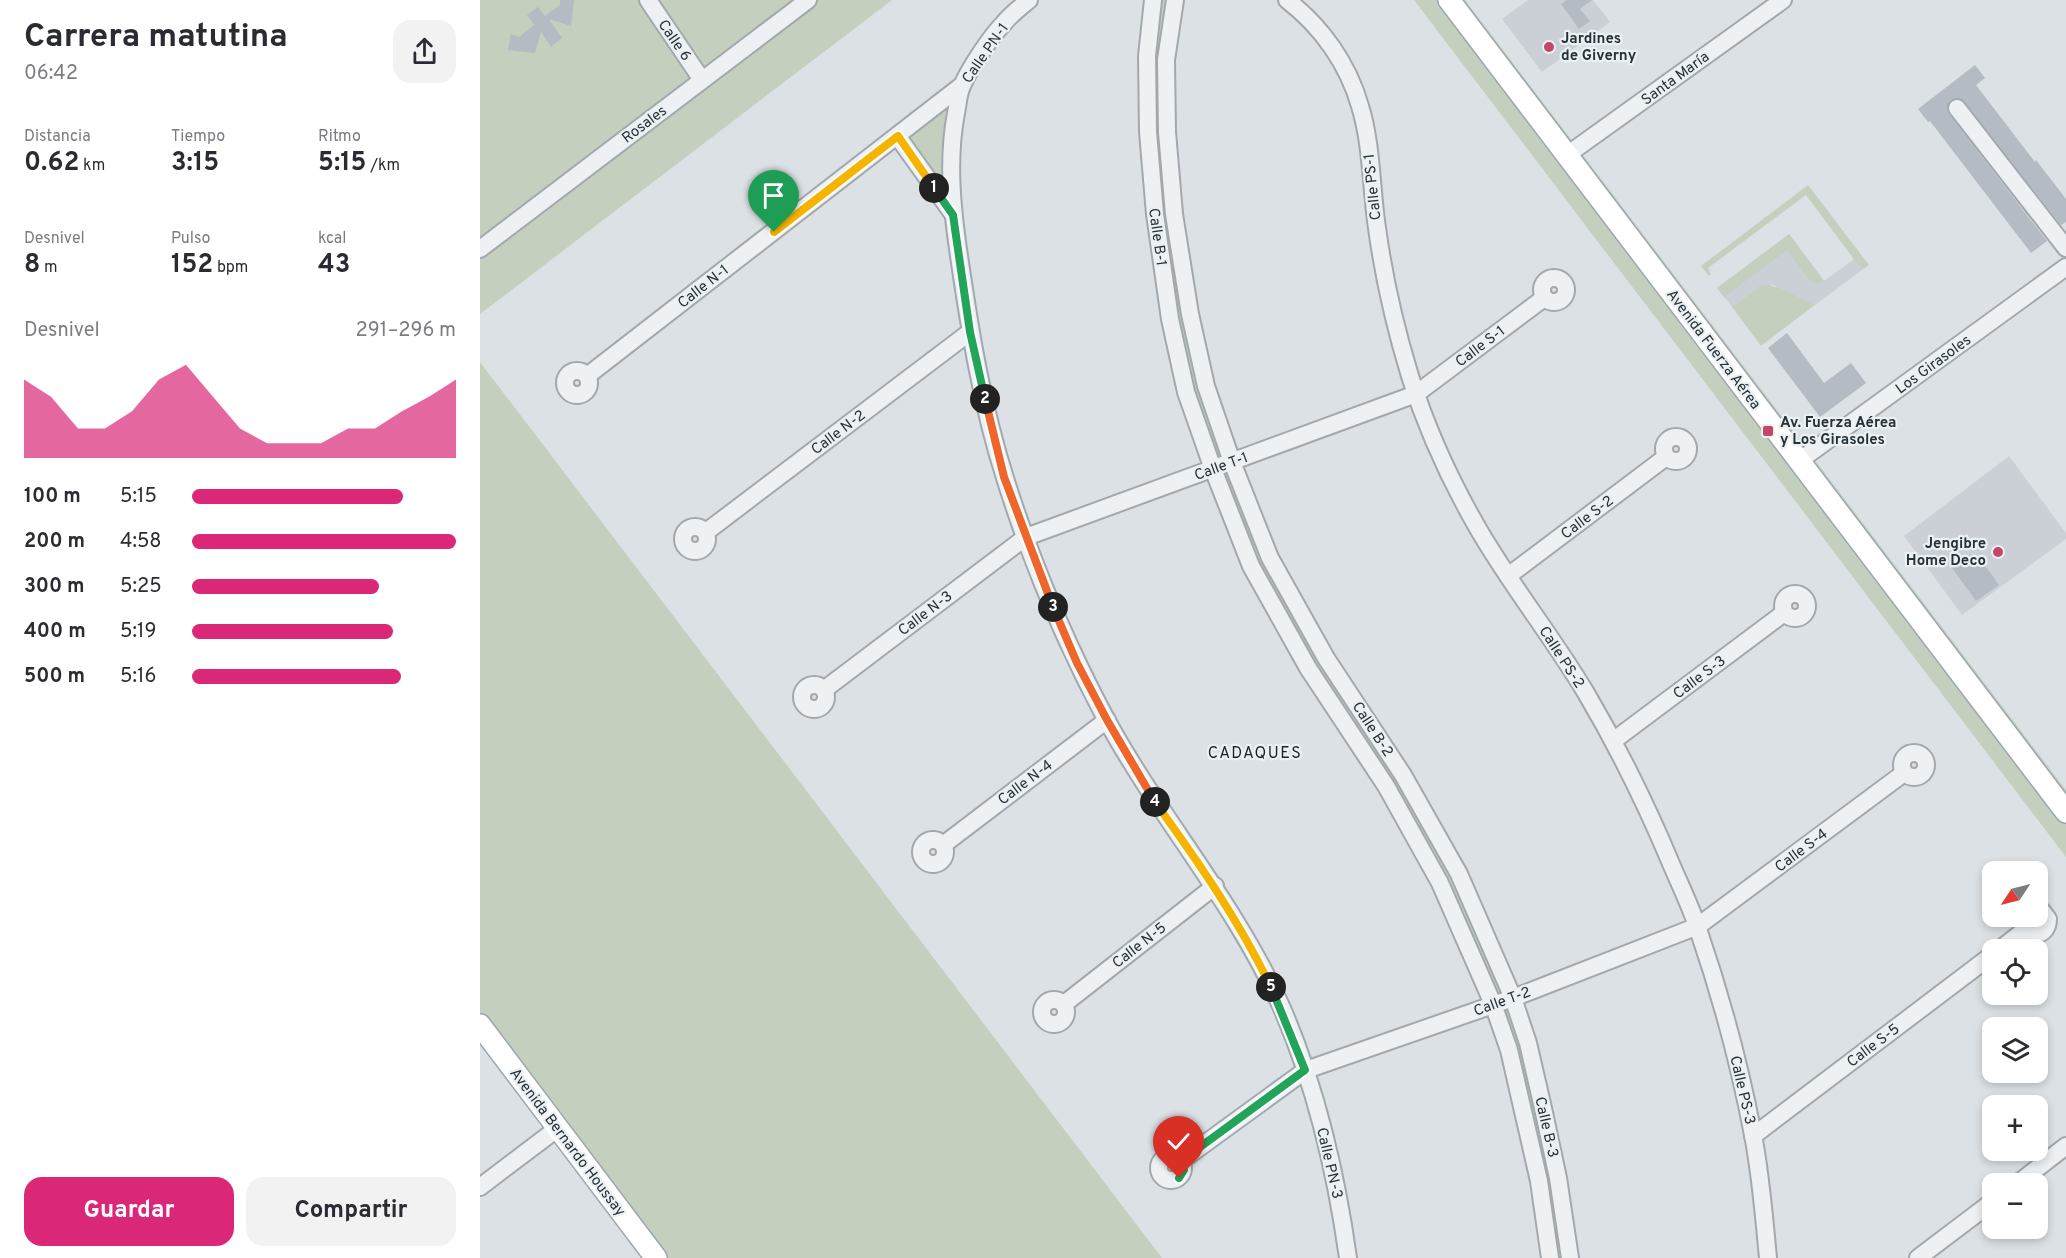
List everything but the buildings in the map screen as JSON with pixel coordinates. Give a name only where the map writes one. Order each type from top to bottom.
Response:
[{"type":"main road","name":"Avenida Fuerza Aérea","points":[[1449,0],[1572,152],[1805,457],[2066,790]]},
{"type":"main road","name":"Avenida Fuerza Aérea","points":[[1465,0],[1572,152]]},
{"type":"main road","name":"Avenida Fuerza Aérea","points":[[1805,457],[2066,812]]},
{"type":"main road","name":"Avenida Bernardo Houssay","points":[[480,1025],[656,1258]]},
{"type":"street","name":"Calle 6","points":[[648,0],[702,80]]},
{"type":"street","name":"Rosales","points":[[480,249],[808,0]]},
{"type":"street","name":"Calle PN-1","points":[[1029,0],[1003,23],[961,86],[954,126],[950,177],[953,215],[970,332],[1004,477],[1046,591],[1064,632],[1107,720],[1153,798],[1215,886]]},
{"type":"street","name":"Calle B-1","points":[[1153,0],[1147,56],[1148,132],[1155,214],[1170,319],[1186,392],[1213,469]]},
{"type":"street","name":"Calle B-1","points":[[1174,0],[1166,60],[1167,132],[1174,214],[1190,314],[1206,386],[1232,462]]},
{"type":"street","name":"Calle PS-1","points":[[1287,0],[1302,11],[1324,34],[1345,69],[1360,106],[1369,151],[1373,204],[1382,266],[1397,333],[1416,394]]},
{"type":"street","name":"Santa María","points":[[1572,152],[1783,0]]},
{"type":"street","name":"Calle N-1","points":[[587,376],[961,86]]},
{"type":"street","points":[[1957,108],[2066,248]]},
{"type":"street","points":[[898,136],[953,215]]},
{"type":"street","points":[[1155,214],[1174,214]]},
{"type":"street","name":"Los Girasoles","points":[[1805,457],[2066,267]]},
{"type":"street","name":"Calle S-1","points":[[1416,394],[1544,298]]},
{"type":"street","name":"Calle N-2","points":[[705,532],[970,332]]},
{"type":"street","name":"Calle T-1","points":[[1026,537],[1416,394]]},
{"type":"street","name":"Calle PS-2","points":[[1416,394],[1444,462],[1479,531],[1584,691],[1613,741],[1643,799],[1698,926]]},
{"type":"street","name":"Calle S-2","points":[[1508,576],[1666,457]]},
{"type":"street","name":"Calle B-2","points":[[1232,462],[1270,558],[1326,658],[1403,775],[1459,874],[1513,998]]},
{"type":"street","name":"Calle B-2","points":[[1213,469],[1251,566],[1308,668],[1386,786],[1440,883],[1493,1004]]},
{"type":"street","name":"Calle N-3","points":[[825,689],[1026,537]]},
{"type":"street","name":"Calle S-3","points":[[1613,741],[1784,613]]},
{"type":"street","name":"Calle N-4","points":[[943,845],[1107,720]]},
{"type":"street","name":"Calle S-4","points":[[1698,926],[1904,773]]},
{"type":"street","name":"Calle N-5","points":[[1064,1004],[1215,886]]},
{"type":"street","name":"Calle PN-3","points":[[1215,886],[1249,942],[1281,1006],[1305,1070],[1326,1139],[1342,1212],[1348,1258]]},
{"type":"street","name":"Calle T-2","points":[[1181,1161],[1305,1070],[1513,998],[1698,926]]},
{"type":"street","name":"Calle PS-3","points":[[1698,926],[1732,1044],[1753,1136],[1768,1258]]},
{"type":"street","points":[[2010,939],[2021,927]]},
{"type":"street","points":[[2028,927],[2034,934],[2043,932],[2047,927]]},
{"type":"street","name":"Calle S-5","points":[[1753,1136],[1982,963]]},
{"type":"street","name":"Calle B-3","points":[[1513,998],[1528,1043],[1558,1178],[1570,1256]]},
{"type":"street","name":"Calle B-3","points":[[1493,1004],[1509,1050],[1539,1181],[1550,1256]]},
{"type":"street","points":[[480,1187],[558,1128]]},
{"type":"street","points":[[2030,1173],[2066,1146]]},
{"type":"street","points":[[1918,1258],[1982,1210]]},
{"type":"street","points":[[1550,1256],[1570,1256]]},
{"type":"shaded area","name":"Jardines de Giverny","points":[[1528,0],[1593,0],[1610,22],[1542,72],[1502,19]]},
{"type":"shaded area","points":[[1789,234],[1824,281],[1854,259],[1862,270],[1815,305],[1773,285],[1756,289],[1732,307],[1717,288]]},
{"type":"shaded area","points":[[2009,456],[2066,533],[2066,539],[1962,615],[1904,536]]},
{"type":"green space","points":[[480,0],[808,0],[480,249]]},
{"type":"green space","points":[[818,0],[892,0],[480,314],[480,258]]},
{"type":"green space","points":[[1153,0],[1175,0],[1166,60],[1190,314],[1270,558],[1403,775],[1513,998],[1570,1258],[1550,1258],[1523,1112],[1441,883],[1251,566],[1186,392],[1155,214]]},
{"type":"green space","points":[[1414,0],[1442,0],[2066,819],[2066,857]]},
{"type":"green space","points":[[1449,0],[1465,0],[2066,790],[2066,812]]},
{"type":"green space","points":[[961,86],[953,215],[898,137]]},
{"type":"green space","points":[[1808,185],[1869,265],[1862,270],[1806,195],[1708,268],[1711,274],[1709,276],[1701,266]]},
{"type":"green space","points":[[1789,234],[1824,281],[1818,284],[1811,282],[1787,250],[1724,297],[1717,288]]},
{"type":"green space","points":[[1760,286],[1780,288],[1815,305],[1761,346],[1732,307]]},
{"type":"green space","points":[[480,362],[1162,1258],[656,1258],[480,1025]]},
{"type":"place","name":"Jardines de Giverny","points":[[1549,47]]},
{"type":"place","name":"Av. Fuerza Aérea y Los Girasoles","points":[[1768,431]]},
{"type":"place","name":"Jengibre Home Deco","points":[[1998,552]]},
{"type":"district","name":"CADAQUES","points":[[1255,752]]},
{"type":"route","points":[[774,232],[898,136],[953,215],[970,332],[1004,477],[1046,591],[1077,663],[1107,720],[1153,798],[1215,886],[1249,942],[1281,1006],[1305,1070],[1181,1161],[1184,1170],[1179,1178]]}]
